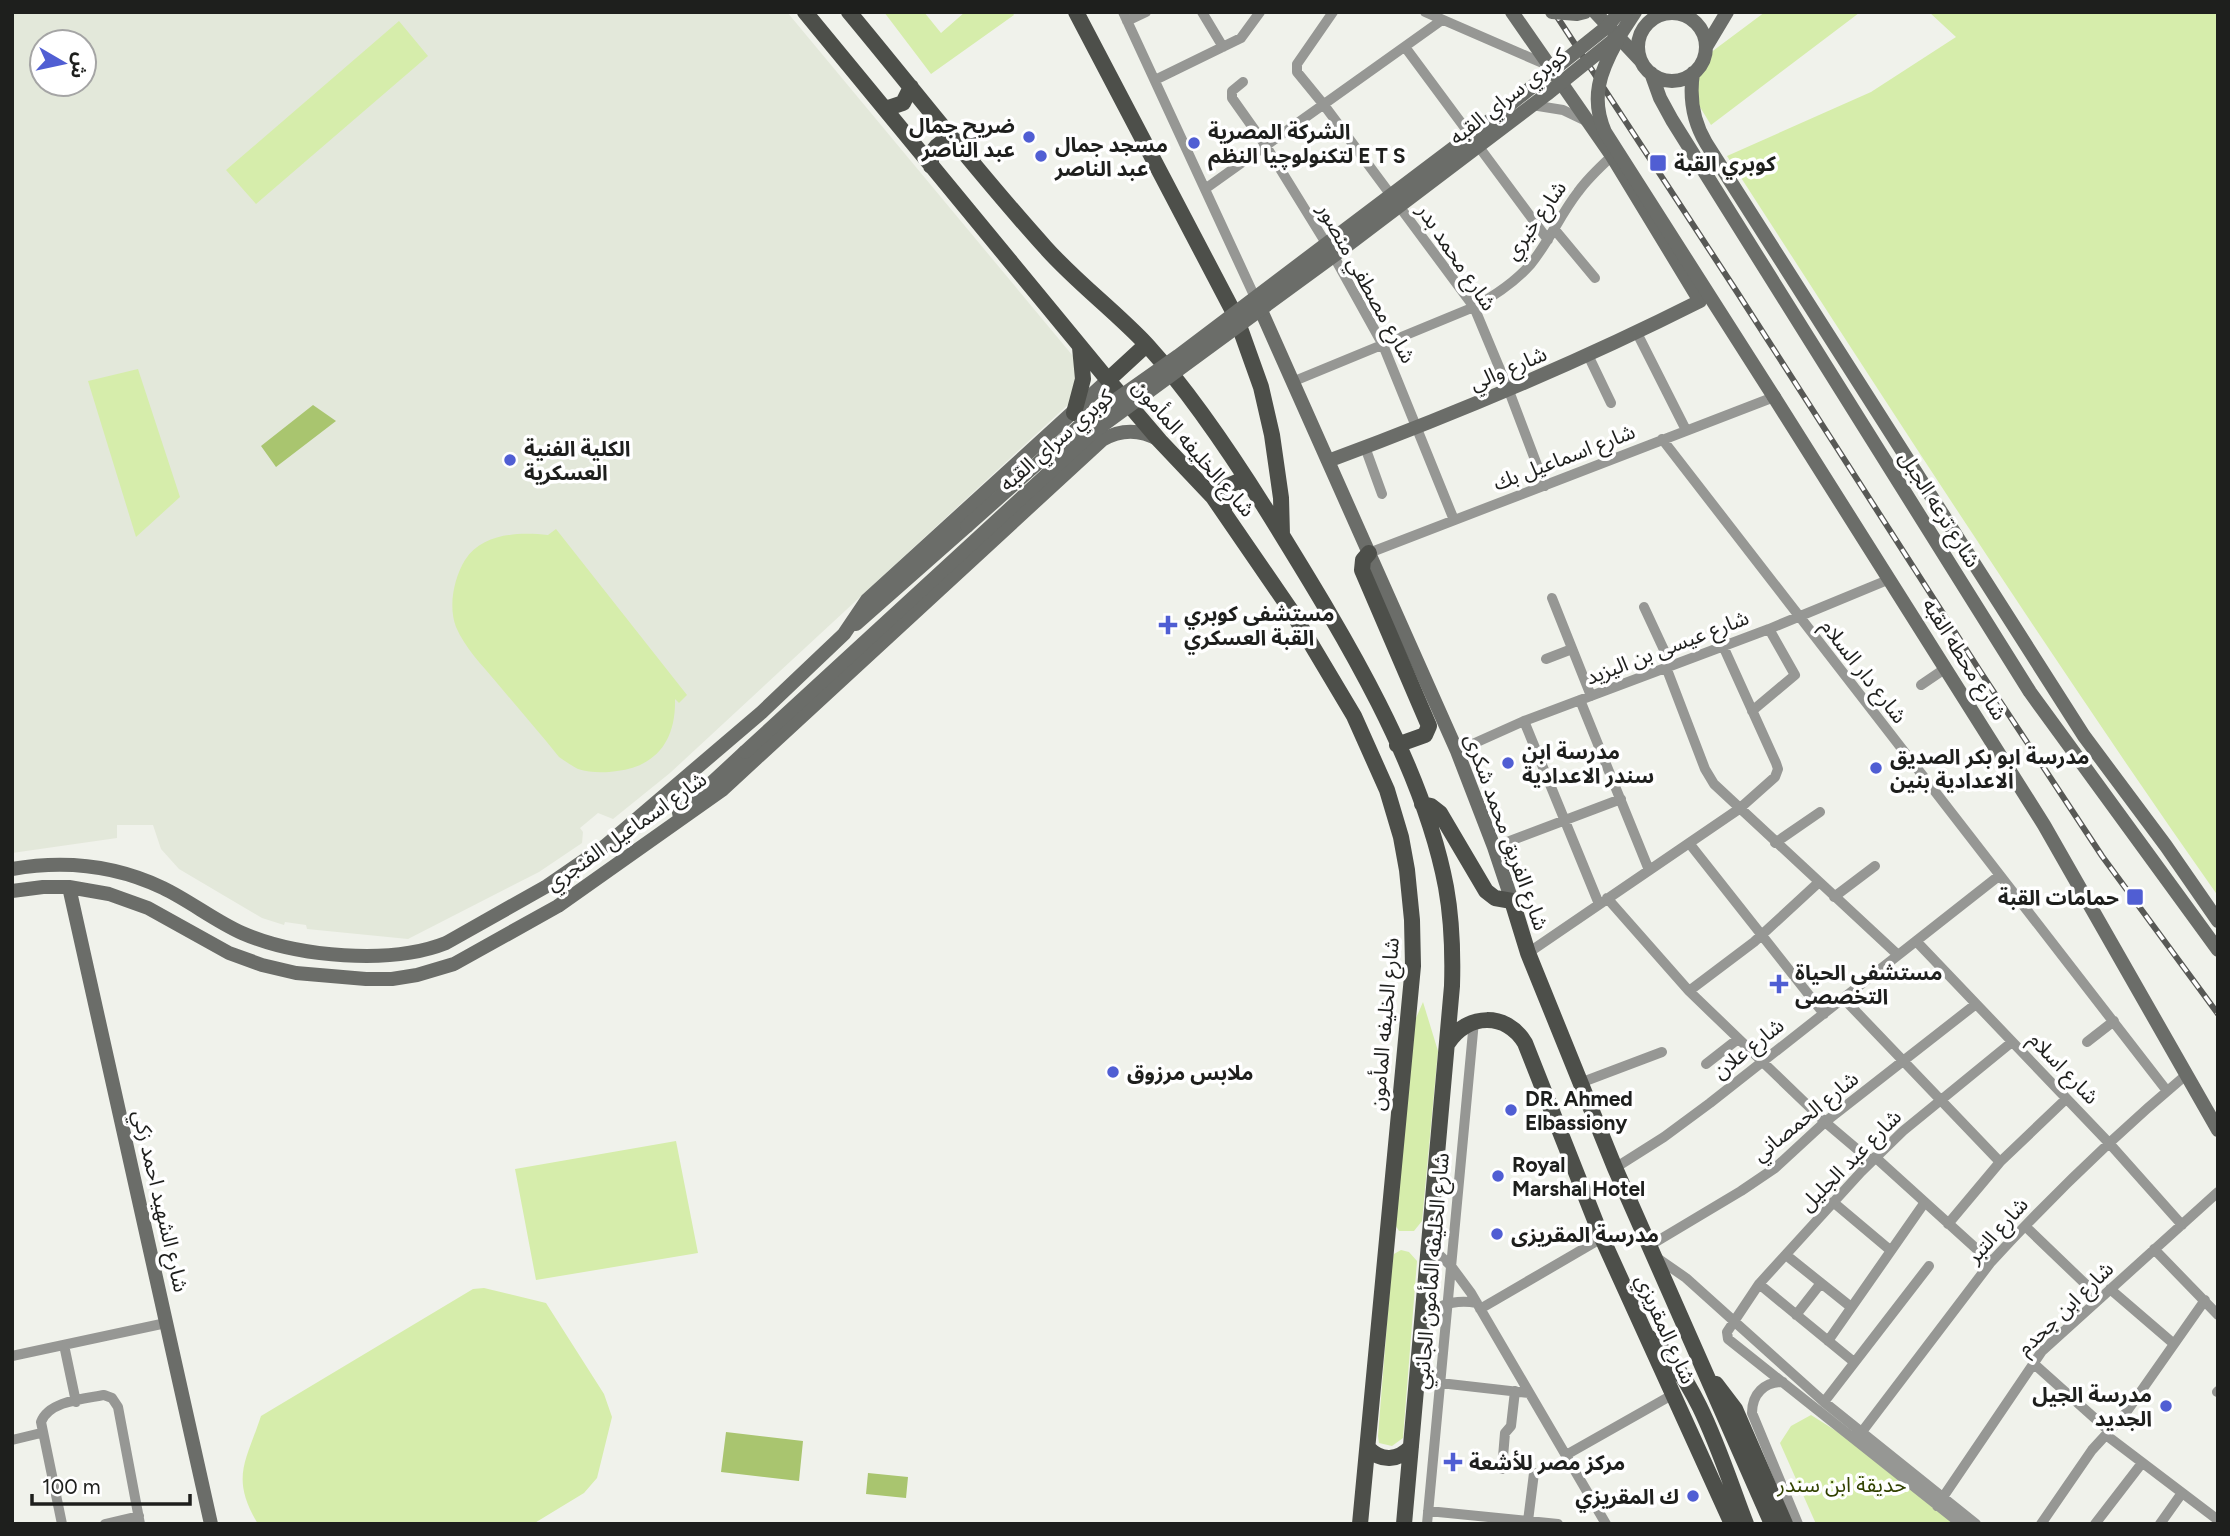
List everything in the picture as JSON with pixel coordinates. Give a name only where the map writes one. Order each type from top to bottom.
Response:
[{"type":"main road","name":"شارع الخليفه المأمون","points":[[805,12],[1108,380],[1225,512],[1292,612],[1358,723],[1387,790],[1407,870],[1412,911],[1413,966],[1360,1524]]},
{"type":"main road","name":"شارع الخليفه المأمون","points":[[849,12],[1048,251],[1146,345],[1172,376],[1251,486],[1350,650],[1397,745],[1422,804],[1442,866],[1450,910],[1453,962],[1404,1524]]},
{"type":"main road","points":[[1076,12],[1236,317],[1261,387],[1272,435],[1282,498],[1282,536]]},
{"type":"main road","points":[[1512,12],[1549,69],[1612,156]]},
{"type":"main road","points":[[1552,12],[1585,12]]},
{"type":"main road","points":[[1595,12],[1657,78],[1672,81],[1693,74],[1702,62],[1706,47],[1727,12]]},
{"type":"main road","name":"كوبري سراي القبه","points":[[844,634],[1083,423],[1188,348],[1493,118],[1608,26],[1619,12]]},
{"type":"main road","points":[[1629,12],[1646,26]]},
{"type":"main road","name":"كوبري سراي القبه","points":[[664,830],[703,789],[1092,433],[1336,254],[1620,35],[1635,12]]},
{"type":"main road","points":[[1646,67],[1639,39],[1646,26],[1665,13],[1680,14],[1693,20],[1702,32],[1706,47]]},
{"type":"main road","name":"شارع محطه القبه","points":[[1620,35],[1601,72],[1596,96],[1600,121],[1605,132],[2044,825],[2218,1130]]},
{"type":"main road","name":"شارع ترعه الجبل","points":[[1646,67],[1672,121],[2030,692],[2218,950]]},
{"type":"main road","name":"شارع ترعه الجبل","points":[[1693,74],[1691,101],[1697,127],[2084,736],[2218,921]]},
{"type":"main road","points":[[885,109],[903,103],[911,87]]},
{"type":"main road","points":[[931,166],[932,153],[936,146],[948,140],[956,141]]},
{"type":"main road","name":"شارع والي","points":[[1328,461],[1418,429],[1509,391],[1700,301],[1612,156]]},
{"type":"main road","points":[[1742,231],[1756,222]]},
{"type":"main road","name":"شارع الفريق محمد شكرى","points":[[1259,306],[1457,751],[1494,847],[1528,953],[1615,1168],[1706,1375]]},
{"type":"main road","points":[[1074,413],[1083,379],[1079,345]]},
{"type":"main road","points":[[1108,380],[1146,345]]},
{"type":"main road","name":"شارع اسماعيل الفنجري","points":[[12,869],[63,864],[119,872],[163,888],[239,931],[289,947],[379,955],[425,950],[457,938],[547,886],[605,846],[752,720],[844,634],[867,600],[1108,380]]},
{"type":"main road","points":[[1056,430],[1067,431],[1076,437],[1082,456]]},
{"type":"main road","name":"شارع اسماعيل الفنجري","points":[[12,891],[69,887],[96,891],[135,903],[229,953],[262,965],[319,976],[392,979],[442,968],[477,953],[558,906],[722,790],[1102,440],[1121,432],[1141,432],[1160,441]]},
{"type":"main road","points":[[1225,512],[1221,497],[1225,487],[1239,481],[1251,486]]},
{"type":"main road","points":[[1941,551],[1960,540]]},
{"type":"main road","points":[[1369,553],[1363,560],[1362,570],[1429,726],[1425,736],[1397,745]]},
{"type":"main road","points":[[913,573],[918,589],[933,596]]},
{"type":"main road","points":[[1422,804],[1431,806],[1440,813],[1486,891],[1495,898],[1512,901]]},
{"type":"main road","points":[[2141,843],[2155,831]]},
{"type":"main road","name":"شارع الشهيد احمد زكي","points":[[69,887],[211,1524]]},
{"type":"main road","points":[[1448,1043],[1459,1030],[1474,1021]]},
{"type":"main road","name":"شارع المقريزي","points":[[1474,1021],[1500,1021],[1515,1030],[1525,1043],[1602,1238],[1732,1524]]},
{"type":"main road","points":[[1645,1335],[1666,1354],[1690,1387],[1746,1524]]},
{"type":"main road","points":[[1706,1375],[1720,1388],[1735,1409],[1785,1524]]},
{"type":"main road","name":"شارع المقريزي","points":[[1706,1375],[1772,1524]]},
{"type":"main road","points":[[1368,1448],[1377,1456],[1389,1458],[1401,1455],[1410,1447]]},
{"type":"street","points":[[1146,12],[1125,17],[1259,306],[1532,105],[1547,87],[1549,69],[1425,12]]},
{"type":"street","points":[[1202,12],[1223,47]]},
{"type":"street","points":[[1155,80],[1245,34],[1260,12]]},
{"type":"street","name":"شارع محمد بدر","points":[[1333,12],[1295,66],[1297,72],[1324,104],[1474,307],[1545,486]]},
{"type":"street","points":[[1205,189],[1443,20]]},
{"type":"street","points":[[1405,47],[1548,240]]},
{"type":"street","name":"شارع مصطفي منصور","points":[[1243,82],[1232,91],[1231,97],[1266,146],[1332,253],[1384,345],[1454,520]]},
{"type":"street","points":[[1532,105],[1563,110],[1591,125]]},
{"type":"street","name":"شارع خيري","points":[[1292,382],[1474,307],[1513,282],[1548,240],[1576,193],[1612,156]]},
{"type":"street","points":[[1555,230],[1595,278]]},
{"type":"street","points":[[1637,333],[1686,430]]},
{"type":"street","points":[[1588,355],[1611,403]]},
{"type":"street","name":"شارع اسماعيل بك","points":[[1369,553],[1774,397]]},
{"type":"street","name":"شارع دار السلام","points":[[1662,439],[2167,1091]]},
{"type":"street","points":[[1365,447],[1382,494]]},
{"type":"street","name":"شارع عيسى بن اليزيد","points":[[1457,751],[1524,721],[1769,629],[1890,579]]},
{"type":"street","points":[[1552,598],[1572,649],[1585,698],[1648,870]]},
{"type":"street","points":[[1644,607],[1669,666],[1705,769],[1714,785],[1898,955]]},
{"type":"street","points":[[1752,711],[1795,675],[1769,629]]},
{"type":"street","points":[[1528,953],[1739,809],[1775,777],[1778,769],[1723,646]]},
{"type":"street","points":[[1546,659],[1572,649]]},
{"type":"street","points":[[1921,685],[1946,668]]},
{"type":"street","points":[[1524,721],[1564,820],[1603,901],[1689,991],[1825,1122],[1925,1202],[1991,1262]]},
{"type":"street","points":[[1494,847],[1621,799]]},
{"type":"street","points":[[1775,843],[1820,813]]},
{"type":"street","points":[[1689,843],[1824,1014]]},
{"type":"street","points":[[1834,897],[1875,866]]},
{"type":"street","name":"شارع علان","points":[[1615,1168],[1664,1137],[2000,876]]},
{"type":"street","points":[[1689,991],[1762,936],[1818,883]]},
{"type":"street","name":"شارع اسلام","points":[[1916,941],[2109,1143],[2182,1225]]},
{"type":"street","points":[[1844,999],[2000,1162]]},
{"type":"street","name":"شارع الحمصاني","points":[[1651,1250],[1774,1168],[1825,1122],[1976,1004]]},
{"type":"street","name":"شارع الخليفه المأمون الجانبي","points":[[1427,1524],[1474,1021]]},
{"type":"street","points":[[2087,1042],[2114,1021]]},
{"type":"street","points":[[1706,1064],[1738,1039]]},
{"type":"street","name":"شارع عبد الجليل","points":[[1733,1322],[1759,1284],[1873,1159],[2012,1042]]},
{"type":"street","points":[[1580,1083],[1662,1052]]},
{"type":"street","name":"شارع التبر","points":[[1861,1433],[1991,1262],[2109,1143],[2186,1075]]},
{"type":"street","points":[[1948,1224],[2000,1162],[2066,1099]]},
{"type":"street","name":"شارع ابن جحدم","points":[[1940,1501],[2033,1363],[2055,1339],[2218,1192]]},
{"type":"street","points":[[1833,1202],[1890,1250]]},
{"type":"street","points":[[1828,1340],[1925,1202]]},
{"type":"street","points":[[2025,1226],[2100,1298]]},
{"type":"street","points":[[1422,1318],[1448,1303],[1462,1301],[1479,1306],[1602,1238]]},
{"type":"street","points":[[1429,1245],[1451,1266],[1479,1306],[1606,1524]]},
{"type":"street","points":[[2154,1249],[2218,1315]]},
{"type":"street","points":[[1651,1250],[1940,1501],[1961,1524]]},
{"type":"street","points":[[1786,1255],[1852,1307]]},
{"type":"street","points":[[1824,1402],[1929,1266]]},
{"type":"street","points":[[1796,1315],[1821,1283]]},
{"type":"street","points":[[1759,1284],[1854,1363]]},
{"type":"street","points":[[2110,1289],[2174,1344]]},
{"type":"street","points":[[2041,1524],[2092,1450],[2125,1414],[2204,1300]]},
{"type":"street","points":[[1733,1322],[1727,1329],[1728,1339],[1940,1501],[1976,1524]]},
{"type":"street","points":[[12,1356],[166,1323]]},
{"type":"street","points":[[64,1345],[76,1402]]},
{"type":"street","points":[[2033,1363],[2142,1463],[2218,1521]]},
{"type":"street","points":[[1440,1382],[1529,1393]]},
{"type":"street","points":[[1783,1382],[1771,1383],[1761,1389],[1755,1397],[1752,1413],[1798,1524]]},
{"type":"street","points":[[1502,1469],[1505,1433],[1511,1426],[1515,1391]]},
{"type":"street","points":[[62,1524],[41,1433],[41,1422],[50,1409],[104,1395],[117,1403],[139,1520],[106,1524]]},
{"type":"street","points":[[1566,1455],[1672,1395]]},
{"type":"street","points":[[12,1440],[41,1433]]},
{"type":"street","points":[[2095,1524],[2142,1463]]},
{"type":"street","points":[[1528,1521],[1534,1473]]},
{"type":"street","points":[[2160,1524],[2182,1493]]},
{"type":"street","points":[[1429,1511],[1558,1524]]},
{"type":"shaded area","name":"الكلية الفنية العسكرية","points":[[12,12],[787,12],[1078,362],[1073,400],[670,773],[613,819],[598,813],[580,828],[583,832],[582,843],[539,872],[408,939],[307,929],[306,925],[285,922],[284,925],[262,918],[179,869],[161,849],[153,825],[117,825],[117,838],[12,853]]},
{"type":"shaded area","points":[[313,405],[336,421],[276,467],[261,446]]},
{"type":"shaded area","points":[[726,1432],[803,1441],[799,1481],[721,1472]]},
{"type":"shaded area","points":[[868,1473],[908,1477],[906,1498],[866,1494]]},
{"type":"green space","points":[[884,12],[924,12],[941,33],[965,12],[1012,12],[1014,15],[931,74]]},
{"type":"green space","points":[[1765,12],[1859,13],[1711,125],[1690,91],[1702,59]]},
{"type":"green space","points":[[1929,12],[2218,12],[2218,896],[2030,621],[1727,156],[1871,92],[1956,37]]},
{"type":"green space","points":[[399,21],[428,56],[256,204],[226,170]]},
{"type":"green space","points":[[138,369],[180,497],[136,537],[88,381]]},
{"type":"green space","points":[[556,529],[687,695],[679,703],[675,699],[672,726],[662,748],[654,757],[631,768],[608,772],[587,771],[578,769],[559,757],[474,656],[456,627],[452,610],[455,584],[461,567],[473,551],[481,544],[502,536],[548,535]]},
{"type":"green space","points":[[1423,1002],[1438,1051],[1422,1221],[1414,1231],[1399,1231],[1394,1223],[1413,1025]]},
{"type":"green space","points":[[676,1141],[698,1253],[536,1280],[515,1169]]},
{"type":"green space","points":[[1401,1250],[1409,1252],[1417,1261],[1403,1438],[1392,1446],[1379,1443],[1378,1436],[1392,1261],[1394,1254]]},
{"type":"green space","points":[[484,1288],[546,1303],[604,1394],[612,1417],[597,1478],[584,1493],[533,1524],[258,1524],[245,1494],[243,1470],[261,1416],[473,1289]]},
{"type":"green space","name":"حديقة ابن سندر","points":[[1811,1415],[1841,1434],[1955,1524],[1816,1524],[1780,1443],[1791,1426]]},
{"type":"railway","points":[[1554,12],[2102,856],[2218,1014]]},
{"type":"place","name":"ضريح جمال عبد الناصر","points":[[1029,137]]},
{"type":"place","name":"الشركة المصرية لتكنولوچيا النظم E T S","points":[[1194,143]]},
{"type":"place","name":"مسجد جمال عبد الناصر","points":[[1041,156]]},
{"type":"place","name":"كوبري القبة","points":[[1658,163]]},
{"type":"place","name":"الكلية الفنية العسكرية","points":[[510,460]]},
{"type":"place","name":"مستشفى كوبري القبة العسكري","points":[[1168,625]]},
{"type":"place","name":"مدرسة ابن سندر الاعدادية","points":[[1508,763]]},
{"type":"place","name":"مدرسة ابو بكر الصديق الاعدادية بنين","points":[[1876,768]]},
{"type":"place","name":"حمامات القبة","points":[[2135,897]]},
{"type":"place","name":"مستشفى الحياة التخصصى","points":[[1779,984]]},
{"type":"place","name":"ملابس مرزوق","points":[[1113,1072]]},
{"type":"place","name":"DR. Ahmed Elbassiony","points":[[1511,1110]]},
{"type":"place","name":"Royal Marshal Hotel","points":[[1498,1176]]},
{"type":"place","name":"مدرسة المقريزى","points":[[1497,1234]]},
{"type":"place","name":"مدرسة الجيل الجديد","points":[[2166,1406]]},
{"type":"place","name":"مركز مصر للأشعة","points":[[1453,1462]]},
{"type":"place","name":"ك المقريزي","points":[[1693,1496]]}]
